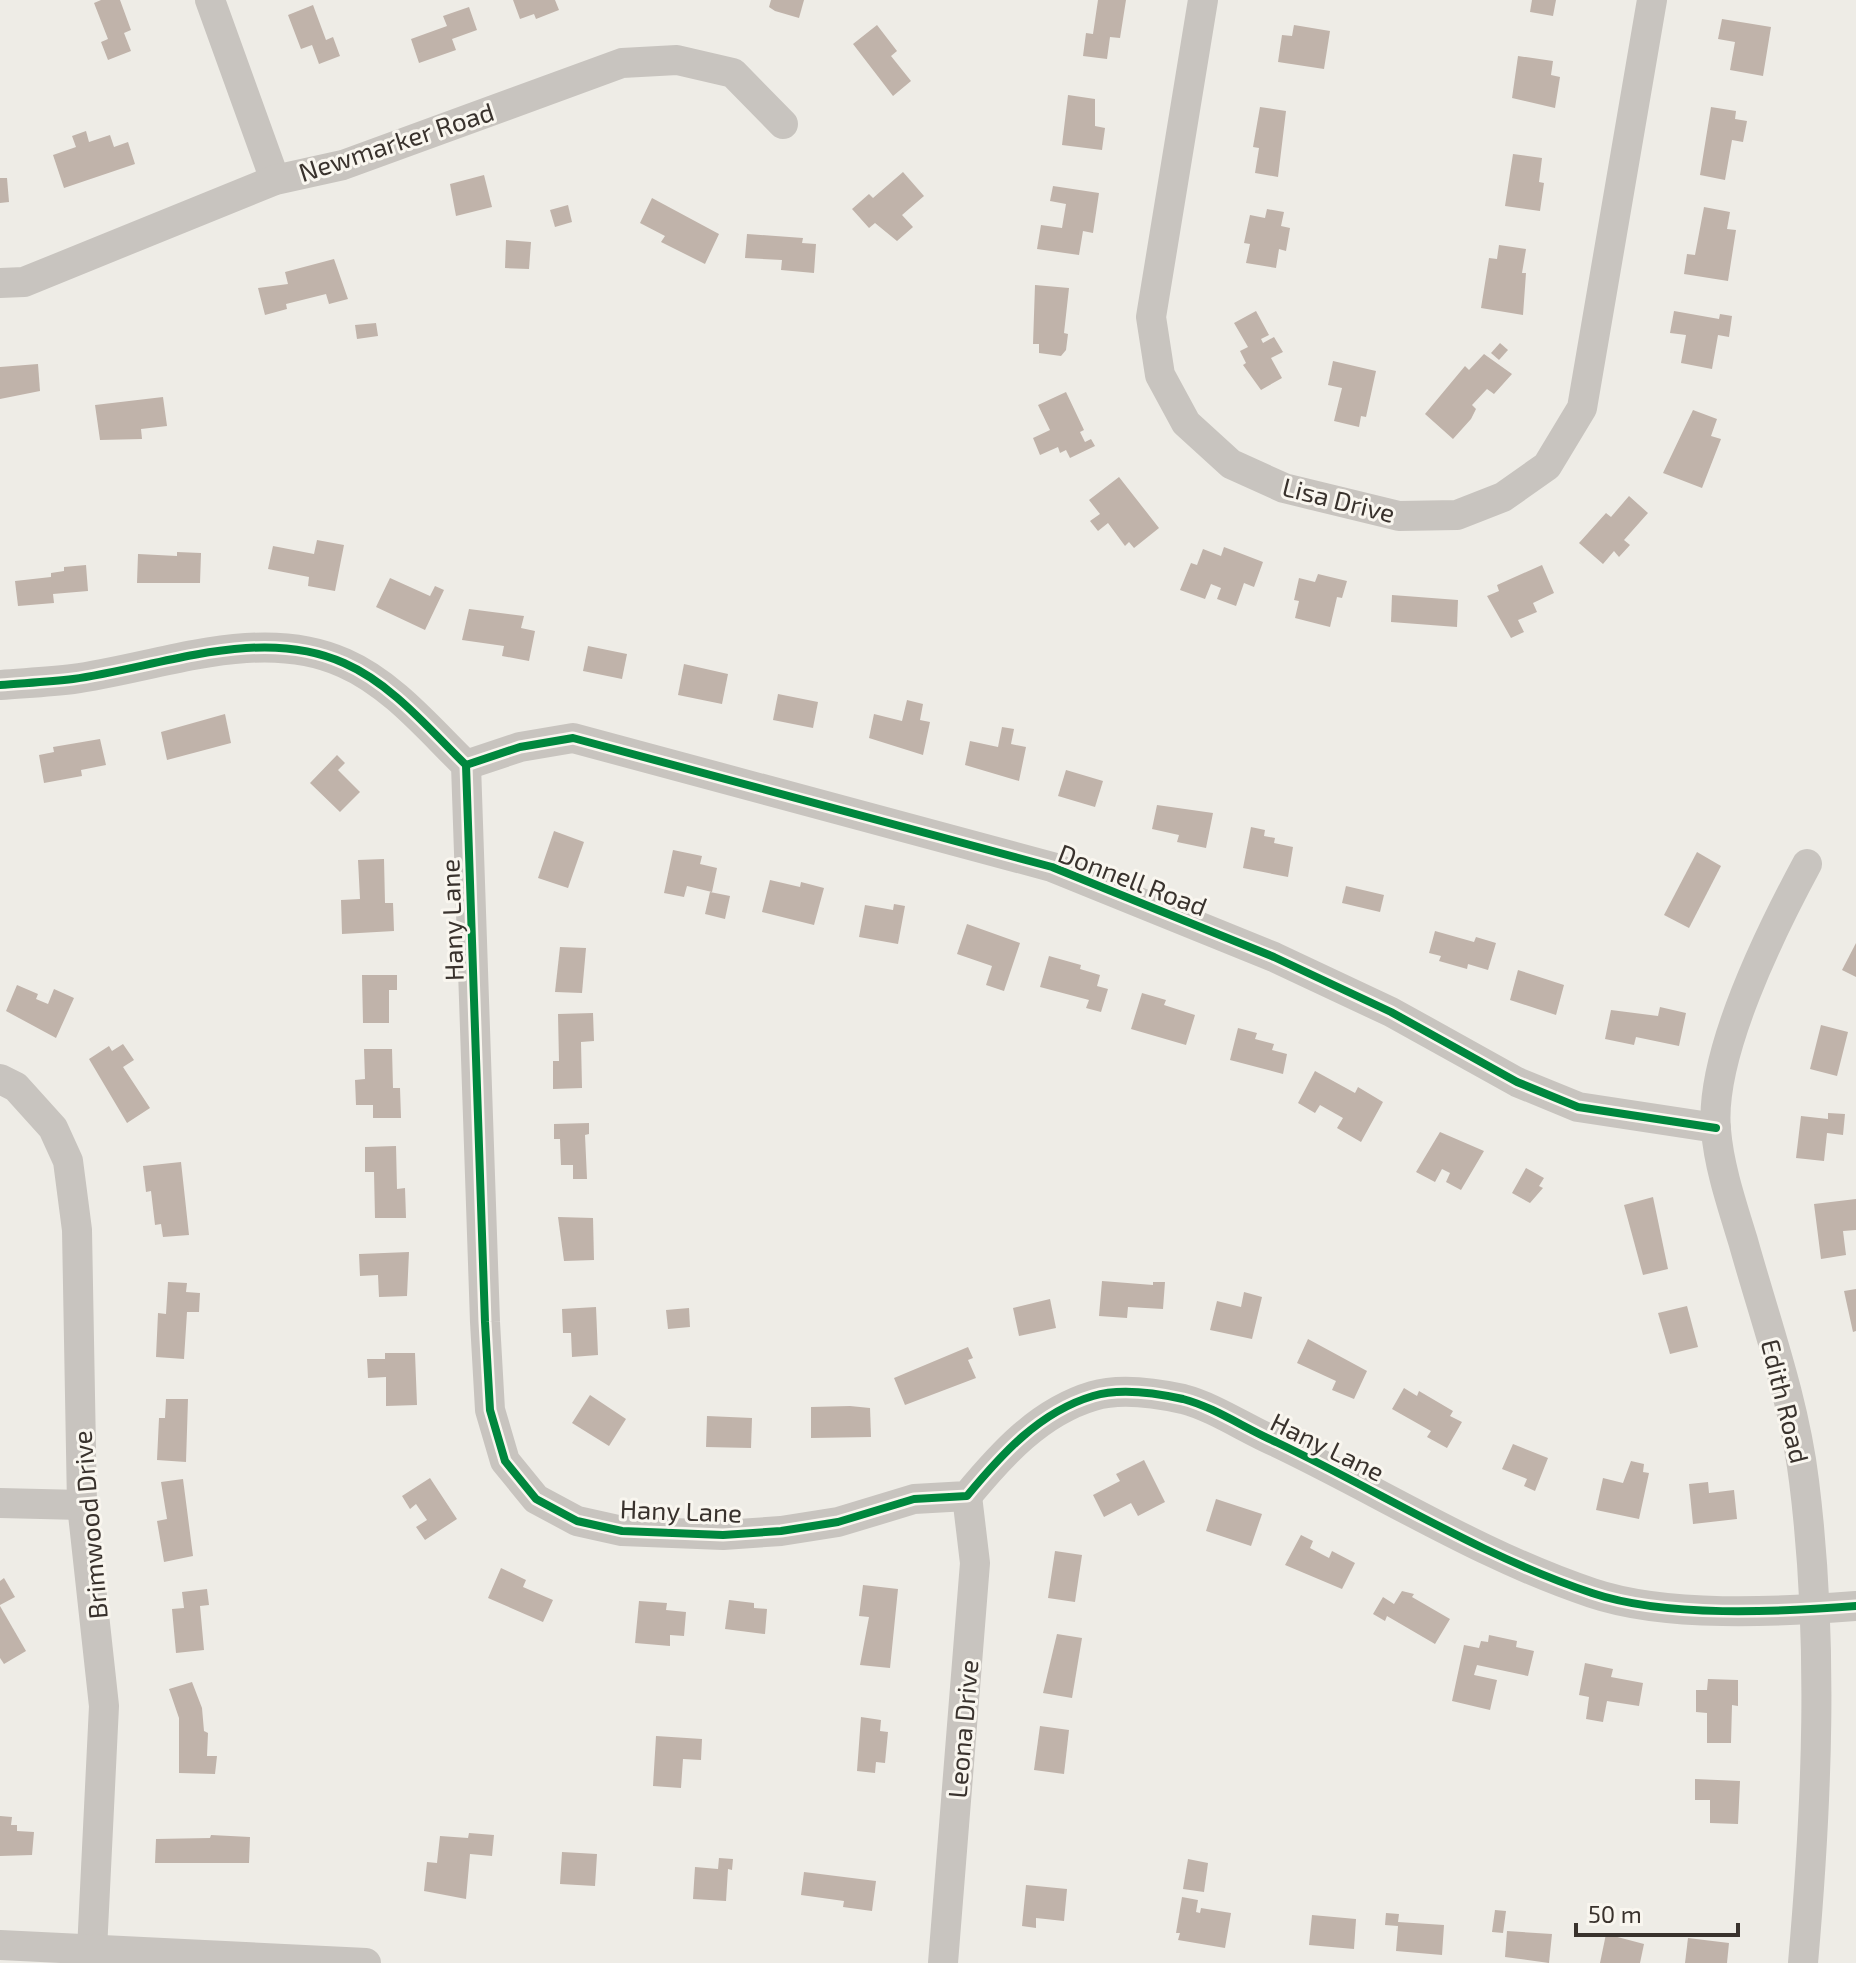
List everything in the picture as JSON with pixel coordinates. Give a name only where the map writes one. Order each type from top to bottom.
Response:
[{"type":"street","points":[[210,0],[275,180]]},
{"type":"street","name":"Lisa Drive","points":[[1203,0],[1151,317],[1160,375],[1186,423],[1231,464],[1284,488],[1399,516],[1457,515],[1503,497],[1547,466],[1582,408],[1652,0]]},
{"type":"street","name":"Newmarker Road","points":[[0,283],[24,282],[275,180],[343,165],[622,63],[677,60],[733,73],[783,124]]},
{"type":"street","points":[[0,685],[73,679],[257,646],[300,651],[344,663],[391,693],[466,765]]},
{"type":"street","name":"Donnell Road","points":[[466,765],[520,747],[573,738],[1052,867],[1274,957],[1391,1012],[1517,1082],[1578,1107],[1716,1128]]},
{"type":"street","name":"Hany Lane","points":[[466,765],[490,1410],[505,1461],[536,1499],[577,1521],[622,1531],[723,1535],[781,1531],[838,1522],[914,1499],[967,1496],[1012,1443],[1049,1418],[1093,1396],[1136,1392],[1185,1399],[1338,1472],[1505,1559],[1595,1594],[1677,1608],[1815,1609],[1856,1606]]},
{"type":"street","name":"Edith Road","points":[[1803,1963],[1813,1782],[1815,1609],[1804,1480],[1791,1406],[1730,1198],[1716,1128],[1720,1082],[1764,944],[1807,864]]},
{"type":"street","name":"Brimwood Drive","points":[[0,1079],[16,1087],[53,1128],[68,1161],[77,1230],[82,1505],[97,1611],[104,1706],[92,1950]]},
{"type":"street","name":"Leona Drive","points":[[943,1963],[975,1563],[967,1496]]},
{"type":"street","points":[[0,1503],[82,1505]]},
{"type":"street","points":[[0,1945],[92,1950],[156,1958],[366,1963]]},
{"type":"building","points":[[120,0],[131,30],[124,33],[131,51],[108,60],[101,42],[108,39],[94,3]]},
{"type":"building","points":[[513,0],[555,0],[559,10],[536,19],[534,14],[520,19]]},
{"type":"building","points":[[771,0],[804,0],[799,18],[775,11],[769,7]]},
{"type":"building","points":[[1098,0],[1126,0],[1120,38],[1110,37],[1107,59],[1083,56],[1086,33],[1093,34]]},
{"type":"building","points":[[1532,0],[1556,0],[1553,16],[1530,12]]},
{"type":"building","points":[[313,5],[326,40],[333,37],[340,56],[319,64],[312,45],[301,49],[288,15]]},
{"type":"building","points":[[469,7],[477,30],[452,39],[456,50],[419,63],[411,39],[447,26],[443,16]]},
{"type":"building","points":[[1722,19],[1771,27],[1763,76],[1730,70],[1735,42],[1718,39]]},
{"type":"building","points":[[877,25],[897,51],[891,56],[911,81],[893,96],[853,44]]},
{"type":"building","points":[[1294,25],[1330,31],[1324,69],[1278,62],[1282,35],[1292,36]]},
{"type":"building","points":[[1518,56],[1553,61],[1551,75],[1560,77],[1555,108],[1512,98]]},
{"type":"building","points":[[1068,95],[1095,99],[1095,126],[1105,128],[1102,150],[1062,145]]},
{"type":"building","points":[[1260,107],[1286,111],[1278,177],[1255,173],[1259,148],[1253,147]]},
{"type":"building","points":[[1711,107],[1736,111],[1735,119],[1747,121],[1743,142],[1732,140],[1725,180],[1700,175]]},
{"type":"building","points":[[86,131],[89,142],[110,135],[114,147],[128,142],[135,164],[64,188],[53,155],[76,147],[72,136]]},
{"type":"building","points":[[1513,154],[1542,158],[1539,182],[1544,183],[1540,211],[1505,206]]},
{"type":"building","points":[[903,172],[924,196],[902,215],[913,227],[897,241],[875,223],[869,228],[852,209],[869,194],[873,198]]},
{"type":"building","points":[[484,175],[492,207],[456,216],[450,184]]},
{"type":"building","points":[[0,178],[7,178],[9,202],[0,203]]},
{"type":"building","points":[[1053,186],[1099,193],[1093,233],[1083,231],[1079,255],[1037,249],[1041,225],[1062,228],[1066,204],[1050,201]]},
{"type":"building","points":[[652,198],[719,234],[705,264],[661,242],[665,236],[640,223]]},
{"type":"building","points":[[568,205],[572,222],[555,227],[550,210]]},
{"type":"building","points":[[1704,207],[1730,212],[1727,229],[1736,230],[1728,281],[1684,274],[1687,254],[1695,255]]},
{"type":"building","points":[[1267,209],[1284,212],[1281,226],[1290,228],[1286,251],[1279,249],[1276,268],[1246,263],[1250,244],[1244,243],[1250,215],[1265,218]]},
{"type":"building","points":[[747,234],[803,238],[802,243],[816,244],[814,273],[781,270],[782,260],[745,258]]},
{"type":"building","points":[[506,240],[531,242],[529,269],[505,268]]},
{"type":"building","points":[[1499,245],[1526,249],[1522,273],[1526,273],[1523,315],[1481,308],[1489,258],[1497,259]]},
{"type":"building","points":[[334,259],[348,299],[329,304],[326,294],[286,304],[287,309],[265,315],[258,288],[288,284],[285,272]]},
{"type":"building","points":[[1035,285],[1069,288],[1064,333],[1068,334],[1066,350],[1061,356],[1039,353],[1039,344],[1033,344]]},
{"type":"building","points":[[1256,311],[1269,335],[1261,339],[1263,343],[1274,337],[1283,352],[1271,358],[1282,378],[1261,390],[1243,365],[1246,363],[1240,351],[1248,347],[1234,323]]},
{"type":"building","points":[[1674,311],[1719,319],[1720,314],[1732,316],[1729,337],[1718,335],[1712,369],[1681,363],[1686,335],[1670,333]]},
{"type":"building","points":[[376,323],[378,336],[357,339],[355,325]]},
{"type":"building","points":[[1500,343],[1508,350],[1499,360],[1491,353]]},
{"type":"building","points":[[1484,354],[1512,374],[1494,394],[1487,389],[1472,405],[1476,409],[1471,419],[1453,439],[1425,414],[1465,366],[1469,370]]},
{"type":"building","points":[[1333,361],[1376,371],[1366,417],[1361,416],[1359,427],[1334,421],[1342,388],[1328,385]]},
{"type":"building","points":[[38,364],[40,391],[0,399],[0,367]]},
{"type":"building","points":[[1066,392],[1084,430],[1080,432],[1085,442],[1091,439],[1095,446],[1070,458],[1066,450],[1060,453],[1058,447],[1040,455],[1033,438],[1050,430],[1038,405]]},
{"type":"building","points":[[163,397],[167,426],[141,429],[142,439],[100,440],[95,405]]},
{"type":"building","points":[[1693,410],[1717,419],[1711,436],[1721,439],[1702,488],[1663,473]]},
{"type":"building","points":[[1119,477],[1159,528],[1134,548],[1129,542],[1125,546],[1108,523],[1098,531],[1090,521],[1100,514],[1089,500]]},
{"type":"building","points":[[1629,496],[1648,513],[1624,540],[1630,545],[1619,557],[1614,551],[1603,564],[1579,543],[1606,513],[1611,517]]},
{"type":"building","points":[[317,540],[344,545],[335,591],[308,586],[309,577],[268,569],[273,546],[314,554]]},
{"type":"building","points":[[1224,547],[1263,562],[1254,587],[1244,583],[1236,606],[1217,599],[1221,588],[1211,584],[1205,599],[1180,590],[1191,563],[1197,565],[1203,549],[1221,556]]},
{"type":"building","points":[[177,552],[201,553],[200,583],[137,583],[138,554],[177,556]]},
{"type":"building","points":[[86,565],[88,591],[53,594],[54,603],[18,606],[15,581],[51,577],[51,573],[64,571],[64,567]]},
{"type":"building","points":[[1542,565],[1554,593],[1533,603],[1537,612],[1518,620],[1524,632],[1511,638],[1487,596],[1499,591],[1497,585]]},
{"type":"building","points":[[1318,574],[1347,581],[1342,598],[1337,597],[1330,627],[1295,618],[1299,601],[1294,600],[1299,578],[1315,582]]},
{"type":"building","points":[[390,578],[430,596],[435,586],[444,590],[425,630],[376,607]]},
{"type":"building","points":[[1392,595],[1458,600],[1457,627],[1391,622]]},
{"type":"building","points":[[469,609],[524,616],[521,628],[535,631],[529,661],[502,656],[504,646],[462,640]]},
{"type":"building","points":[[588,646],[627,654],[622,679],[583,671]]},
{"type":"building","points":[[684,664],[728,674],[722,704],[678,695]]},
{"type":"building","points":[[778,694],[818,702],[813,728],[773,720]]},
{"type":"building","points":[[907,700],[923,704],[920,720],[930,722],[923,755],[869,738],[874,714],[902,721]]},
{"type":"building","points":[[225,714],[231,743],[167,760],[161,732]]},
{"type":"building","points":[[1002,727],[1014,729],[1011,744],[1026,747],[1019,781],[965,765],[970,741],[998,747]]},
{"type":"building","points":[[100,739],[106,765],[81,770],[82,776],[44,783],[39,755],[54,752],[53,747]]},
{"type":"building","points":[[337,755],[345,763],[338,770],[360,792],[340,812],[310,783]]},
{"type":"building","points":[[1066,770],[1103,781],[1095,807],[1058,796]]},
{"type":"building","points":[[1157,805],[1213,813],[1206,848],[1177,842],[1179,835],[1152,829]]},
{"type":"building","points":[[1251,827],[1265,830],[1264,836],[1275,838],[1274,843],[1293,847],[1288,877],[1243,868]]},
{"type":"building","points":[[554,831],[584,842],[568,888],[538,878]]},
{"type":"building","points":[[673,850],[702,856],[700,864],[717,868],[712,892],[687,886],[684,897],[664,893]]},
{"type":"building","points":[[1697,852],[1721,866],[1689,928],[1664,915]]},
{"type":"building","points":[[384,859],[385,903],[393,903],[394,931],[342,934],[341,900],[360,899],[358,860]]},
{"type":"building","points":[[770,880],[800,887],[801,882],[824,888],[814,925],[762,912]]},
{"type":"building","points":[[1346,886],[1384,895],[1380,912],[1342,903]]},
{"type":"building","points":[[710,892],[730,896],[725,919],[705,914]]},
{"type":"building","points":[[894,904],[905,906],[898,944],[859,937],[865,905],[893,910]]},
{"type":"building","points":[[967,924],[1020,943],[1004,991],[986,985],[992,966],[957,954]]},
{"type":"building","points":[[1435,931],[1474,942],[1476,937],[1496,943],[1488,970],[1468,964],[1467,969],[1439,961],[1441,956],[1429,953]]},
{"type":"building","points":[[1856,943],[1856,977],[1842,970]]},
{"type":"building","points":[[560,947],[586,948],[582,993],[555,992]]},
{"type":"building","points":[[1049,956],[1081,965],[1080,969],[1100,975],[1097,986],[1108,989],[1101,1012],[1086,1008],[1089,1000],[1040,987]]},
{"type":"building","points":[[1518,970],[1564,985],[1556,1015],[1510,1000]]},
{"type":"building","points":[[362,975],[397,975],[397,990],[389,990],[389,1023],[363,1023]]},
{"type":"building","points":[[17,985],[38,994],[36,999],[48,1004],[54,989],[74,998],[56,1038],[6,1011]]},
{"type":"building","points":[[1142,993],[1166,1000],[1164,1005],[1195,1015],[1186,1045],[1131,1029]]},
{"type":"building","points":[[1660,1007],[1686,1013],[1679,1046],[1636,1037],[1634,1045],[1605,1039],[1611,1010],[1658,1016]]},
{"type":"building","points":[[593,1013],[594,1041],[581,1042],[582,1088],[553,1089],[553,1061],[559,1061],[558,1014]]},
{"type":"building","points":[[1821,1025],[1848,1032],[1837,1076],[1810,1069]]},
{"type":"building","points":[[1238,1028],[1257,1033],[1255,1039],[1274,1044],[1272,1050],[1287,1054],[1283,1074],[1230,1060]]},
{"type":"building","points":[[123,1044],[134,1060],[123,1067],[150,1108],[127,1123],[89,1059],[109,1046],[112,1051]]},
{"type":"building","points":[[364,1049],[392,1049],[393,1088],[400,1088],[401,1118],[373,1118],[373,1105],[356,1105],[355,1080],[365,1079]]},
{"type":"building","points":[[1315,1071],[1355,1093],[1358,1087],[1383,1102],[1361,1142],[1337,1128],[1343,1118],[1320,1105],[1315,1113],[1298,1103]]},
{"type":"building","points":[[1828,1113],[1845,1114],[1843,1135],[1827,1133],[1824,1161],[1796,1158],[1801,1116],[1828,1119]]},
{"type":"building","points":[[589,1123],[589,1134],[585,1135],[587,1179],[573,1179],[573,1165],[561,1165],[560,1139],[554,1139],[554,1124]]},
{"type":"building","points":[[1440,1132],[1484,1151],[1461,1190],[1446,1182],[1450,1173],[1442,1169],[1435,1182],[1416,1172]]},
{"type":"building","points":[[396,1146],[397,1189],[405,1188],[406,1218],[375,1218],[374,1172],[365,1172],[365,1147]]},
{"type":"building","points":[[181,1162],[189,1235],[163,1237],[161,1224],[155,1225],[151,1191],[146,1192],[143,1166]]},
{"type":"building","points":[[1526,1168],[1544,1178],[1539,1186],[1543,1188],[1530,1203],[1512,1193]]},
{"type":"building","points":[[1653,1197],[1668,1269],[1643,1275],[1624,1205]]},
{"type":"building","points":[[1856,1199],[1856,1230],[1843,1231],[1846,1255],[1821,1259],[1814,1204]]},
{"type":"building","points":[[558,1217],[593,1218],[594,1260],[564,1261]]},
{"type":"building","points":[[409,1252],[407,1296],[379,1297],[378,1275],[360,1276],[359,1254]]},
{"type":"building","points":[[1102,1281],[1153,1285],[1153,1282],[1165,1282],[1163,1309],[1128,1307],[1127,1318],[1099,1316]]},
{"type":"building","points":[[168,1282],[187,1283],[186,1292],[200,1293],[199,1312],[187,1312],[184,1359],[156,1357],[158,1313],[166,1314]]},
{"type":"building","points":[[1856,1289],[1856,1331],[1853,1332],[1844,1291]]},
{"type":"building","points":[[1244,1292],[1262,1297],[1252,1339],[1210,1330],[1217,1301],[1241,1307]]},
{"type":"building","points":[[1050,1299],[1056,1328],[1019,1336],[1013,1308]]},
{"type":"building","points":[[1687,1306],[1698,1347],[1670,1354],[1658,1313]]},
{"type":"building","points":[[596,1307],[598,1355],[572,1357],[571,1333],[563,1333],[562,1309]]},
{"type":"building","points":[[689,1308],[690,1327],[668,1329],[666,1310]]},
{"type":"building","points":[[1308,1339],[1367,1371],[1354,1399],[1332,1390],[1336,1381],[1297,1363]]},
{"type":"building","points":[[968,1347],[973,1358],[968,1360],[976,1378],[905,1405],[894,1378]]},
{"type":"building","points":[[385,1353],[415,1353],[417,1405],[386,1406],[386,1377],[368,1378],[367,1359],[385,1359]]},
{"type":"building","points":[[1404,1388],[1417,1396],[1419,1391],[1453,1411],[1450,1416],[1462,1422],[1447,1448],[1427,1437],[1431,1431],[1392,1409]]},
{"type":"building","points":[[590,1395],[626,1419],[609,1446],[572,1423]]},
{"type":"building","points":[[166,1399],[188,1399],[186,1462],[157,1460],[159,1418],[165,1418]]},
{"type":"building","points":[[811,1407],[870,1408],[871,1437],[811,1438]]},
{"type":"building","points":[[707,1416],[752,1418],[751,1448],[706,1447]]},
{"type":"building","points":[[1513,1444],[1548,1458],[1535,1491],[1524,1486],[1527,1479],[1502,1469]]},
{"type":"building","points":[[1144,1460],[1165,1502],[1138,1516],[1131,1503],[1104,1517],[1093,1495],[1120,1481],[1116,1474]]},
{"type":"building","points":[[1631,1461],[1644,1464],[1643,1472],[1649,1473],[1639,1519],[1596,1510],[1603,1478],[1623,1483]]},
{"type":"building","points":[[430,1478],[457,1519],[425,1540],[416,1527],[427,1520],[416,1504],[410,1509],[402,1496]]},
{"type":"building","points":[[183,1479],[193,1556],[164,1562],[157,1521],[167,1519],[161,1482]]},
{"type":"building","points":[[1708,1482],[1709,1493],[1734,1490],[1737,1519],[1693,1524],[1689,1484]]},
{"type":"building","points":[[1216,1499],[1262,1514],[1251,1546],[1206,1531]]},
{"type":"building","points":[[1301,1535],[1313,1541],[1310,1548],[1329,1558],[1332,1551],[1355,1563],[1342,1589],[1285,1565]]},
{"type":"building","points":[[1055,1551],[1082,1555],[1075,1602],[1048,1598]]},
{"type":"building","points":[[501,1568],[526,1580],[523,1587],[553,1600],[543,1622],[488,1598]]},
{"type":"building","points":[[4,1578],[15,1597],[0,1605],[0,1581]]},
{"type":"building","points":[[863,1585],[898,1589],[890,1668],[860,1665],[869,1617],[859,1616]]},
{"type":"building","points":[[207,1589],[209,1605],[200,1606],[204,1650],[176,1653],[172,1609],[184,1608],[182,1592]]},
{"type":"building","points":[[1402,1591],[1414,1594],[1412,1597],[1450,1619],[1435,1644],[1387,1616],[1385,1621],[1373,1614],[1383,1597],[1394,1604]]},
{"type":"building","points":[[729,1600],[754,1603],[754,1608],[767,1609],[765,1634],[725,1629]]},
{"type":"building","points":[[639,1601],[667,1603],[666,1610],[686,1612],[684,1636],[670,1635],[670,1646],[635,1643]]},
{"type":"building","points":[[0,1606],[26,1651],[4,1664],[0,1658]]},
{"type":"building","points":[[1057,1634],[1082,1638],[1072,1698],[1043,1693]]},
{"type":"building","points":[[1489,1635],[1517,1641],[1516,1647],[1534,1651],[1528,1676],[1477,1665],[1474,1675],[1497,1680],[1490,1710],[1452,1701],[1464,1645],[1479,1648],[1481,1641],[1488,1642]]},
{"type":"building","points":[[1585,1663],[1613,1669],[1611,1677],[1643,1683],[1639,1706],[1607,1701],[1603,1722],[1586,1719],[1589,1697],[1579,1695]]},
{"type":"building","points":[[1708,1679],[1738,1680],[1738,1706],[1732,1705],[1731,1743],[1707,1743],[1707,1713],[1696,1712],[1696,1690],[1707,1690]]},
{"type":"building","points":[[192,1682],[202,1708],[204,1731],[208,1733],[207,1756],[217,1756],[215,1774],[179,1773],[179,1718],[169,1689]]},
{"type":"building","points":[[861,1717],[881,1720],[880,1731],[888,1732],[885,1763],[876,1762],[875,1773],[857,1771]]},
{"type":"building","points":[[1040,1726],[1069,1730],[1064,1774],[1034,1770]]},
{"type":"building","points":[[656,1736],[702,1739],[701,1760],[683,1759],[681,1788],[653,1786]]},
{"type":"building","points":[[1695,1779],[1740,1781],[1738,1824],[1710,1823],[1710,1800],[1695,1800]]},
{"type":"building","points":[[0,1816],[12,1817],[11,1825],[17,1825],[17,1831],[34,1832],[32,1855],[0,1856]]},
{"type":"building","points":[[469,1833],[494,1835],[492,1856],[470,1854],[466,1899],[424,1891],[427,1862],[437,1863],[440,1836],[468,1838]]},
{"type":"building","points":[[211,1835],[250,1837],[249,1863],[155,1863],[156,1839],[210,1838]]},
{"type":"building","points":[[562,1852],[597,1854],[595,1886],[560,1884]]},
{"type":"building","points":[[719,1858],[733,1859],[732,1870],[728,1869],[726,1901],[693,1899],[695,1867],[718,1869]]},
{"type":"building","points":[[1188,1859],[1208,1863],[1204,1892],[1183,1889]]},
{"type":"building","points":[[804,1872],[876,1881],[872,1911],[843,1907],[844,1901],[801,1895]]},
{"type":"building","points":[[1026,1885],[1067,1889],[1064,1921],[1036,1918],[1036,1928],[1022,1926]]},
{"type":"building","points":[[1182,1897],[1198,1900],[1196,1912],[1200,1913],[1201,1908],[1231,1913],[1225,1948],[1178,1940],[1180,1933],[1176,1933]]},
{"type":"building","points":[[1495,1910],[1506,1911],[1503,1933],[1492,1932]]},
{"type":"building","points":[[1386,1913],[1399,1914],[1398,1922],[1444,1925],[1442,1955],[1396,1951],[1398,1926],[1385,1925]]},
{"type":"building","points":[[1312,1915],[1356,1919],[1354,1949],[1309,1945]]},
{"type":"building","points":[[1507,1931],[1552,1934],[1549,1963],[1505,1957]]},
{"type":"building","points":[[1606,1934],[1644,1944],[1640,1963],[1600,1963]]},
{"type":"building","points":[[1688,1938],[1729,1943],[1727,1963],[1685,1963]]},
{"type":"cycle path","points":[[0,685],[73,679],[244,648],[312,652],[344,663],[378,683],[409,708],[466,765],[490,1410],[505,1461],[536,1499],[577,1521],[622,1531],[723,1535],[781,1531],[838,1522],[914,1499],[967,1496],[1022,1437],[1055,1413],[1093,1396],[1138,1392],[1183,1399],[1206,1407],[1471,1542],[1592,1593],[1621,1601],[1687,1610],[1758,1611],[1856,1606]]},
{"type":"cycle path","points":[[466,765],[520,747],[573,738],[1052,867],[1274,957],[1391,1012],[1517,1082],[1578,1107],[1716,1128]]}]
